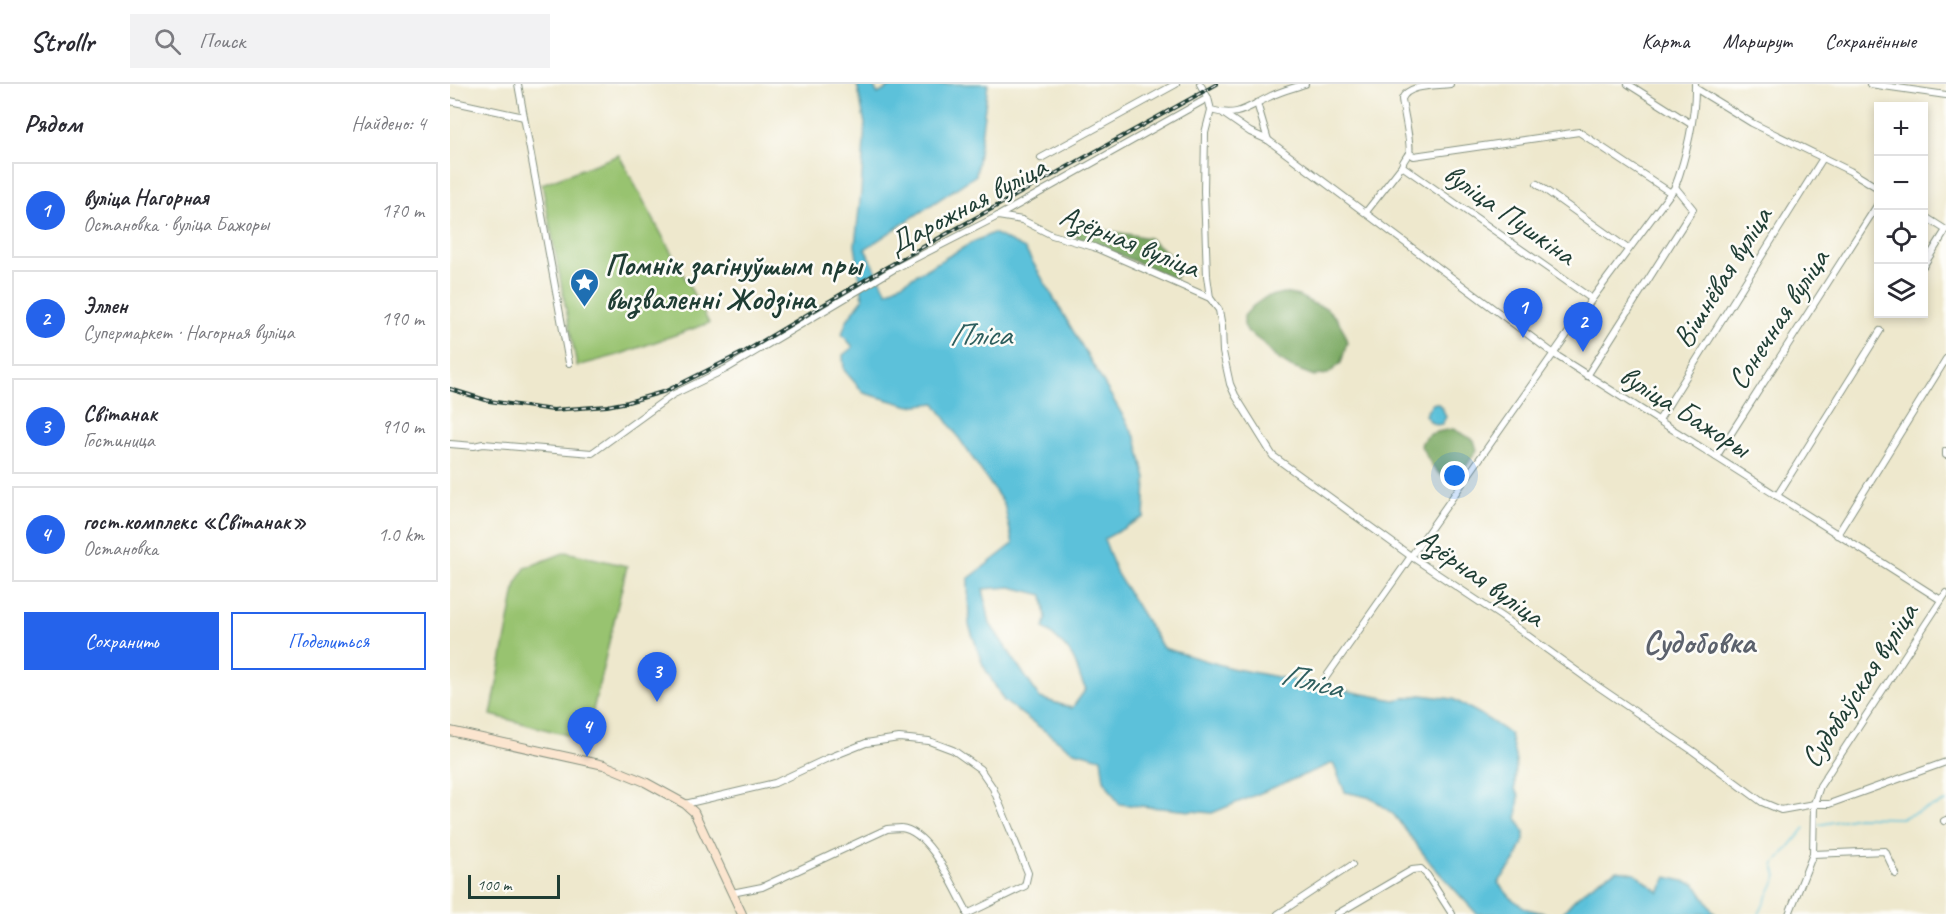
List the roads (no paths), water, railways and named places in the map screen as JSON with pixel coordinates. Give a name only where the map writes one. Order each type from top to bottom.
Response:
[{"type":"street","points":[[518,84],[568,363]]},
{"type":"street","points":[[1041,158],[1176,84]]},
{"type":"street","points":[[1200,84],[1208,98],[1211,110],[1224,114],[1241,112],[1270,95],[1305,84]]},
{"type":"street","points":[[1366,212],[1405,168],[1411,155],[1404,117],[1402,99],[1404,94],[1410,89],[1450,84]]},
{"type":"street","points":[[1628,84],[1691,124]]},
{"type":"street","points":[[1870,84],[1946,95]]},
{"type":"street","points":[[1324,680],[1592,299],[1673,190],[1681,171],[1691,124],[1695,86],[1752,123],[1850,171],[1874,186]]},
{"type":"street","name":"Дарожная вуліца","points":[[450,444],[474,446],[483,444],[592,453],[672,396],[726,369],[888,273],[998,216],[1208,98]]},
{"type":"street","points":[[450,101],[524,117]]},
{"type":"street","points":[[1257,103],[1268,140]]},
{"type":"street","name":"Азёрная вуліца","points":[[1211,110],[1205,133],[1204,179],[1207,276],[1210,298],[1219,310],[1223,352],[1230,384],[1273,456],[1412,557],[1502,617],[1762,802],[1781,810],[1828,804],[1946,762]]},
{"type":"street","name":"вуліца Бажоры","points":[[1224,114],[1250,132],[1268,140],[1554,354],[1941,600]]},
{"type":"street","points":[[1411,155],[1579,132],[1673,190],[1693,209],[1587,376]]},
{"type":"street","name":"Вішнёвая вуліца","points":[[1659,420],[1823,158]]},
{"type":"street","name":"вуліца Пушкіна","points":[[1405,168],[1592,299]]},
{"type":"street","points":[[1537,184],[1628,249]]},
{"type":"street","name":"Сонечная вуліца","points":[[1716,457],[1874,210]]},
{"type":"street","name":"Азёрная вуліца","points":[[998,216],[1022,220],[1052,235],[1094,247],[1210,298]]},
{"type":"street","points":[[1924,264],[1946,230],[1928,219]]},
{"type":"street","points":[[1777,496],[1880,331]]},
{"type":"street","points":[[1837,535],[1946,359]]},
{"type":"street","name":"Судобаўская вуліца","points":[[1814,804],[1820,786],[1946,593]]},
{"type":"street","points":[[450,730],[604,765],[645,782],[685,804],[694,812],[742,914]]},
{"type":"street","points":[[685,804],[775,783],[866,743],[899,738],[929,741],[953,750],[980,769],[993,788],[1028,873],[1025,886],[967,914],[931,847],[918,836],[902,828],[886,829],[762,887],[732,893]]},
{"type":"street","points":[[1790,914],[1813,854],[1814,804]]},
{"type":"street","points":[[1813,854],[1885,851],[1896,874]]},
{"type":"street","points":[[1278,914],[1352,865]]},
{"type":"street","points":[[1337,914],[1412,870],[1421,869],[1452,914]]},
{"type":"water","name":"Пліса","points":[[857,84],[872,84],[878,94],[895,84],[988,84],[976,175],[865,249],[887,292],[973,242],[993,233],[1025,249],[1136,438],[1146,479],[1144,517],[1104,539],[1117,574],[1163,648],[1231,668],[1394,700],[1421,695],[1453,699],[1510,734],[1516,761],[1515,789],[1519,795],[1517,818],[1524,832],[1524,840],[1515,861],[1498,883],[1512,899],[1527,909],[1547,914],[1477,914],[1432,865],[1394,815],[1372,798],[1345,792],[1333,763],[1212,813],[1119,804],[1104,780],[1101,758],[1071,750],[1004,701],[983,665],[969,625],[968,579],[1013,544],[1004,504],[935,403],[910,406],[864,393],[844,370],[843,355],[853,347],[842,334],[847,320],[863,299],[855,245],[865,124]],"holes":[[[1011,587],[1043,595],[1046,619],[1044,628],[1069,652],[1086,689],[1072,708],[1040,698],[990,624],[983,589]]]},
{"type":"water","points":[[1435,403],[1441,407],[1446,417],[1439,425],[1431,422],[1425,415]]},
{"type":"water","points":[[1617,870],[1635,873],[1659,892],[1667,877],[1695,884],[1715,914],[1562,914],[1587,889]]},
{"type":"waterway","points":[[1819,825],[1857,817],[1901,818],[1946,802]]},
{"type":"waterway","points":[[1759,914],[1777,876],[1774,865],[1805,828]]},
{"type":"railway","points":[[450,389],[489,401],[553,410],[607,406],[666,391],[746,351],[885,268],[1217,84]]},
{"type":"place","name":"Помнік загінуўшым пры вызваленні Жодзіна","points":[[584,308]]},
{"type":"place","name":"вуліца Нагорная","points":[[1523,338]]},
{"type":"place","name":"Эллен","points":[[1583,352]]},
{"type":"place","name":"Світанак","points":[[657,702]]},
{"type":"place","name":"гост.комплекс «Світанак»","points":[[587,757]]},
{"type":"district","name":"Судобовка","points":[[1699,642]]}]
